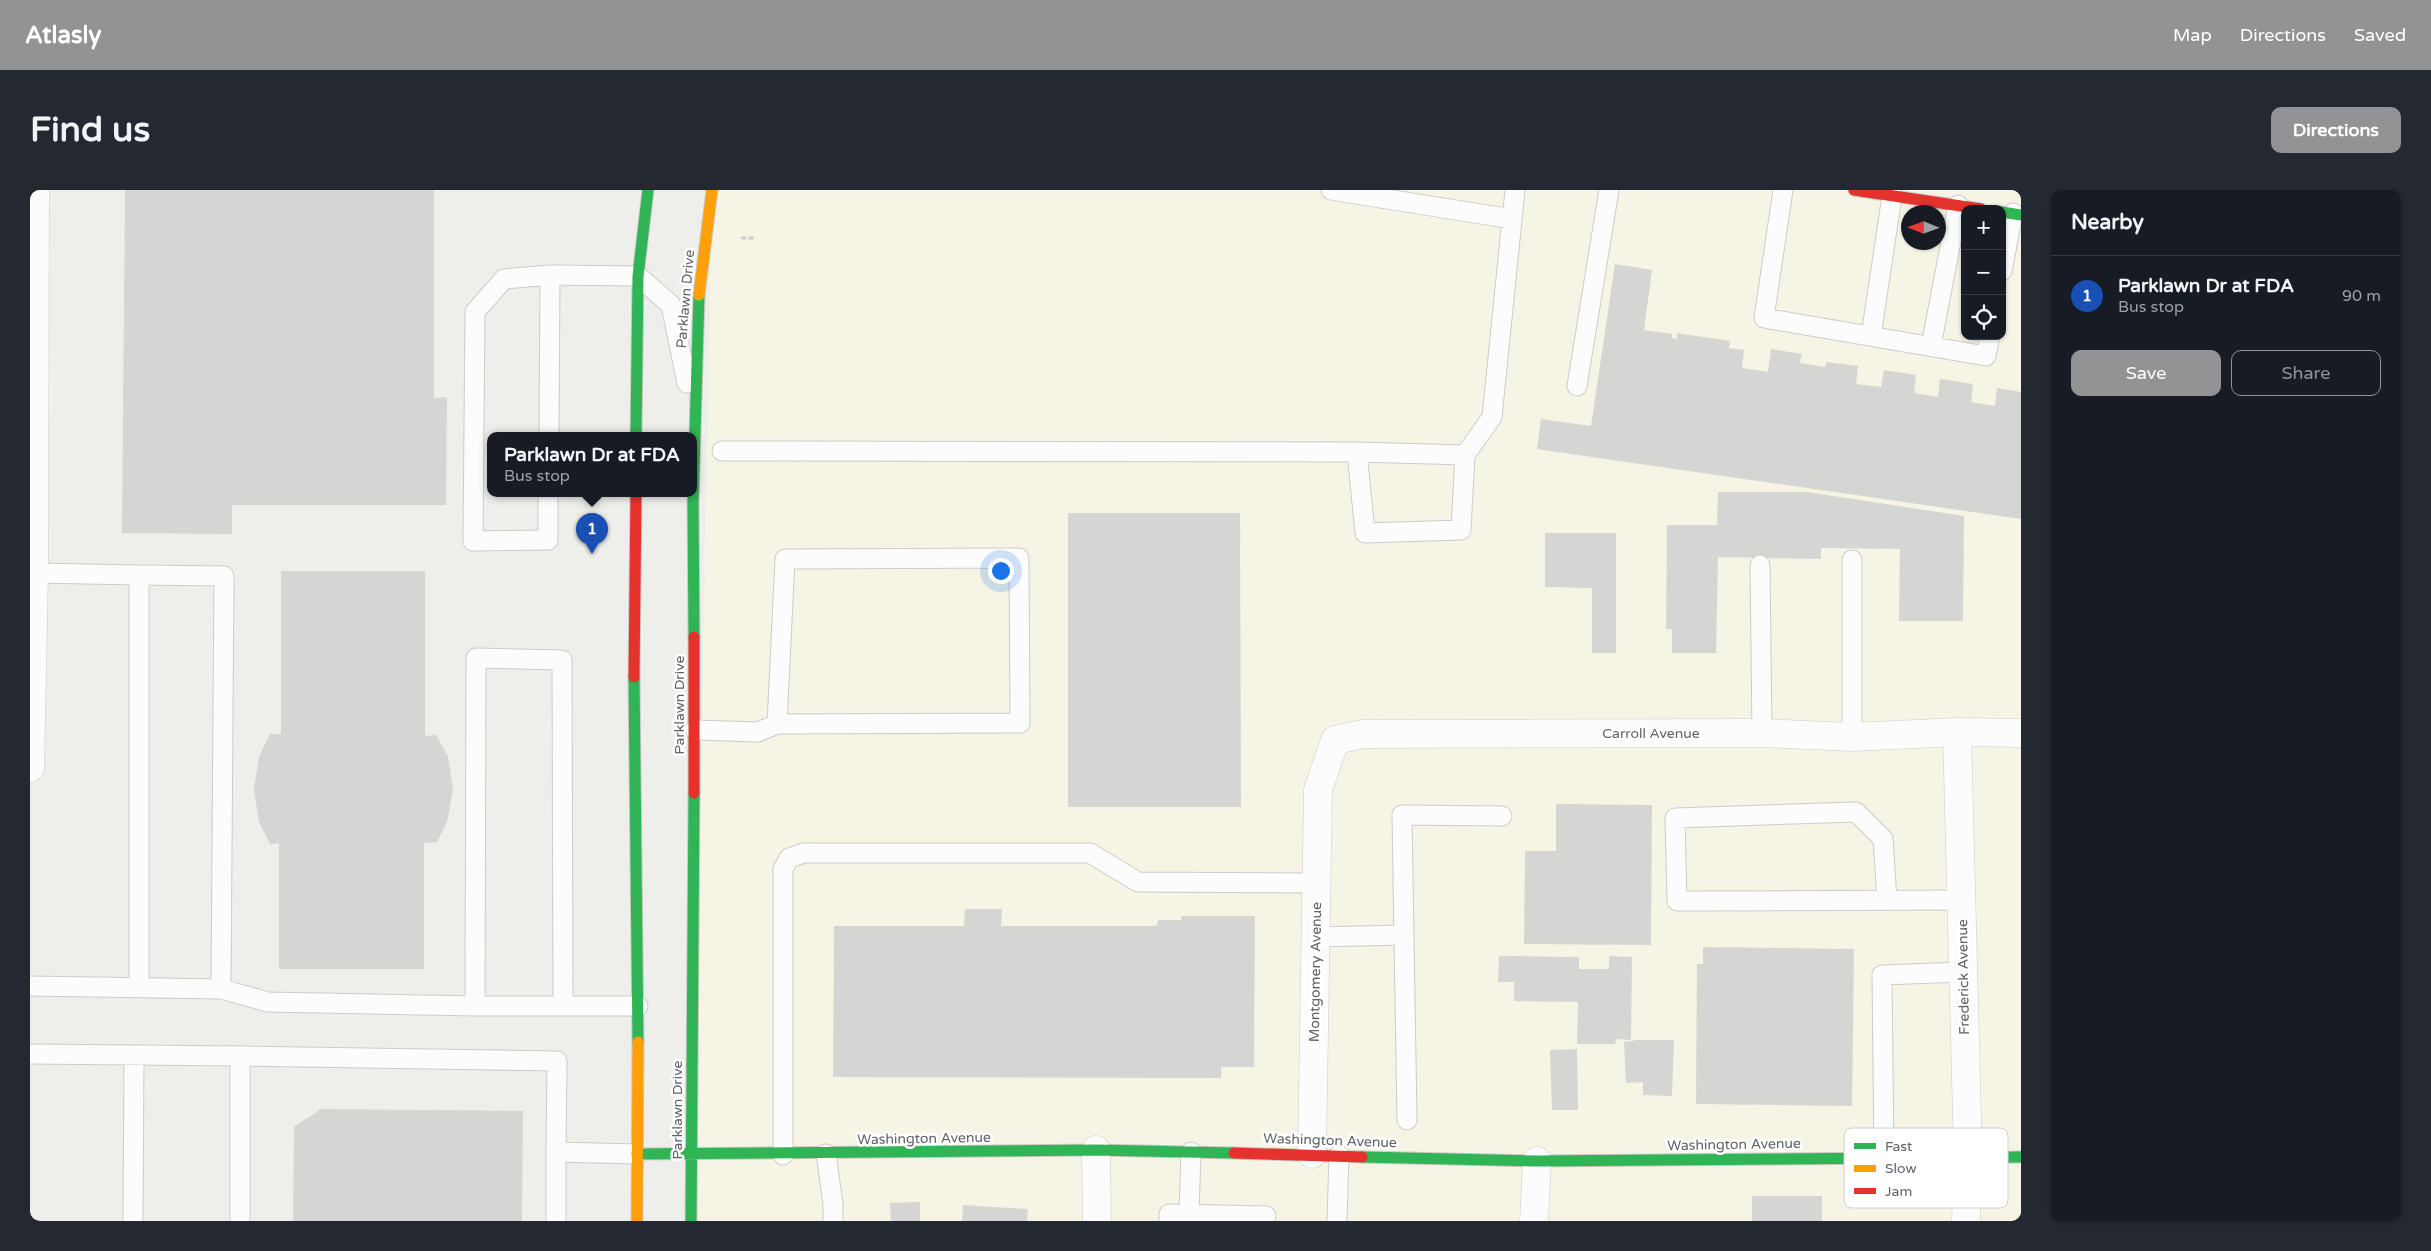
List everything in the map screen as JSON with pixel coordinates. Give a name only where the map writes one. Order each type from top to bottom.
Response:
[{"type":"main road","points":[[636,432],[638,276],[648,190]]},
{"type":"main road","name":"Parklawn Drive","points":[[695,432],[698,302],[712,190]]},
{"type":"main road","points":[[1854,190],[1961,206]]},
{"type":"main road","points":[[636,497],[634,716],[638,1006],[637,1221]]},
{"type":"main road","name":"Parklawn Drive","points":[[691,1221],[695,497]]},
{"type":"main road","name":"Washington Avenue","points":[[637,1154],[826,1154],[1096,1150],[1537,1161],[1844,1157]]},
{"type":"main road","name":"Washington Avenue","points":[[2008,1157],[2021,1157]]},
{"type":"street","points":[[30,768],[34,573],[33,191]]},
{"type":"street","name":"Carroll Avenue","points":[[1318,790],[1335,740],[1363,734],[1762,733],[1852,737],[1957,732],[2021,733]]},
{"type":"street","name":"Frederick Avenue","points":[[1957,732],[1967,1128]]},
{"type":"street","name":"Montgomery Avenue","points":[[1312,1154],[1318,790]]},
{"type":"street","points":[[1096,1150],[1097,1221]]},
{"type":"street","points":[[1534,1221],[1537,1161]]},
{"type":"street","name":"Frederick Avenue","points":[[1966,1208],[1966,1221]]},
{"type":"lane","points":[[1331,190],[1512,219]]},
{"type":"lane","points":[[1357,452],[1365,533],[1461,530],[1465,455],[1492,417],[1515,190]]},
{"type":"lane","points":[[1577,386],[1609,190]]},
{"type":"lane","points":[[1783,190],[1764,318],[1986,356],[1989,340]]},
{"type":"lane","points":[[1870,336],[1892,196]]},
{"type":"lane","points":[[1931,346],[1958,206]]},
{"type":"lane","points":[[2006,250],[2012,213]]},
{"type":"lane","points":[[549,432],[550,276]]},
{"type":"lane","points":[[548,497],[548,540],[473,541],[475,312],[504,279],[550,276],[638,276],[671,305],[695,418]]},
{"type":"lane","points":[[722,451],[1357,452],[1465,455]]},
{"type":"lane","points":[[695,730],[758,732],[777,724],[1020,723],[1019,558],[785,559],[777,724]]},
{"type":"lane","points":[[1852,560],[1852,737]]},
{"type":"lane","points":[[1760,565],[1762,733]]},
{"type":"lane","points":[[34,573],[224,576],[221,989]]},
{"type":"lane","points":[[139,575],[139,987]]},
{"type":"lane","points":[[475,1006],[476,658],[562,660],[563,1006]]},
{"type":"lane","points":[[1886,900],[1883,839],[1856,812],[1675,818],[1676,902],[1961,900]]},
{"type":"lane","points":[[1407,1120],[1402,815],[1502,816]]},
{"type":"lane","points":[[783,1154],[783,869],[789,858],[804,852],[1090,853],[1138,882],[1316,883]]},
{"type":"lane","points":[[1316,937],[1404,935]]},
{"type":"lane","points":[[1884,1128],[1882,975],[1963,972]]},
{"type":"lane","points":[[30,986],[221,989],[268,1002],[475,1006],[638,1006]]},
{"type":"lane","points":[[30,1054],[557,1061],[556,1221]]},
{"type":"lane","points":[[133,1221],[134,1055]]},
{"type":"lane","points":[[240,1056],[240,1221]]},
{"type":"lane","points":[[556,1152],[637,1154]]},
{"type":"lane","points":[[1189,1215],[1191,1152]]},
{"type":"lane","points":[[826,1154],[834,1221]]},
{"type":"lane","points":[[1337,1221],[1339,1155]]},
{"type":"lane","points":[[1169,1221],[1169,1214],[1266,1216]]},
{"type":"path","points":[[741,238],[754,238]]},
{"type":"shaded area","points":[[712,190],[2021,190],[2021,1221],[692,1221]]},
{"type":"building","points":[[125,190],[434,190],[434,398],[447,397],[446,505],[232,505],[232,534],[122,533]]},
{"type":"building","points":[[1615,264],[1652,270],[1644,330],[1672,334],[1672,338],[1677,339],[1677,333],[1730,341],[1729,348],[1744,350],[1742,368],[1768,372],[1771,349],[1802,354],[1800,363],[1825,367],[1826,362],[1858,366],[1856,384],[1881,387],[1884,370],[1916,375],[1914,393],[1938,397],[1940,379],[1973,384],[1971,402],[1995,406],[1997,388],[2021,392],[2021,519],[1537,449],[1541,419],[1591,426]]},
{"type":"building","points":[[1718,492],[1807,492],[1964,516],[1963,621],[1899,621],[1900,549],[1821,548],[1821,559],[1718,557],[1716,653],[1672,653],[1672,629],[1666,629],[1667,525],[1717,525]]},
{"type":"building","points":[[1068,513],[1240,513],[1241,807],[1068,807]]},
{"type":"building","points":[[1545,533],[1616,533],[1616,653],[1592,653],[1592,588],[1545,587]]},
{"type":"building","points":[[281,571],[425,571],[425,736],[436,735],[448,756],[453,789],[447,822],[437,842],[424,843],[424,969],[279,969],[279,843],[270,844],[259,822],[254,789],[259,757],[270,734],[281,734]]},
{"type":"building","points":[[1556,804],[1652,805],[1651,945],[1524,944],[1525,851],[1556,851]]},
{"type":"building","points":[[965,909],[1002,909],[1001,926],[1157,926],[1158,920],[1181,920],[1181,916],[1255,916],[1254,1067],[1221,1067],[1221,1078],[833,1077],[834,926],[964,926]]},
{"type":"building","points":[[1703,947],[1854,949],[1852,1106],[1696,1104],[1697,964],[1703,964]]},
{"type":"building","points":[[1499,956],[1579,957],[1579,969],[1609,969],[1609,956],[1632,957],[1631,1040],[1616,1039],[1615,1044],[1577,1044],[1578,1002],[1514,1001],[1514,982],[1498,982]]},
{"type":"building","points":[[1674,1040],[1672,1096],[1643,1095],[1643,1082],[1626,1083],[1624,1042]]},
{"type":"building","points":[[1577,1049],[1578,1110],[1552,1110],[1550,1050]]},
{"type":"building","points":[[321,1109],[523,1111],[522,1221],[293,1221],[294,1127]]},
{"type":"building","points":[[1752,1196],[1822,1196],[1822,1221],[1752,1221]]},
{"type":"building","points":[[920,1202],[920,1221],[891,1221],[890,1203]]},
{"type":"building","points":[[963,1205],[1028,1209],[1027,1221],[962,1221]]},
{"type":"traffic: fast","points":[[636,432],[638,276],[648,190]]},
{"type":"traffic: fast","points":[[2006,213],[2021,215]]},
{"type":"traffic: fast","points":[[695,432],[699,295]]},
{"type":"traffic: fast","points":[[693,497],[694,637]]},
{"type":"traffic: fast","points":[[634,677],[638,1042]]},
{"type":"traffic: fast","points":[[691,1221],[694,793]]},
{"type":"traffic: fast","points":[[637,1154],[1096,1150],[1234,1153]]},
{"type":"traffic: fast","points":[[1362,1157],[1537,1161],[1844,1158]]},
{"type":"traffic: fast","points":[[2008,1157],[2021,1157]]},
{"type":"traffic: slow","points":[[699,295],[712,190]]},
{"type":"traffic: slow","points":[[637,1221],[638,1042]]},
{"type":"traffic: jam","points":[[1854,190],[1961,206]]},
{"type":"traffic: jam","points":[[634,677],[636,497]]},
{"type":"traffic: jam","points":[[694,637],[694,793]]},
{"type":"traffic: jam","points":[[1234,1153],[1362,1157]]},
{"type":"place","name":"Parklawn Dr at FDA","points":[[592,554]]}]
